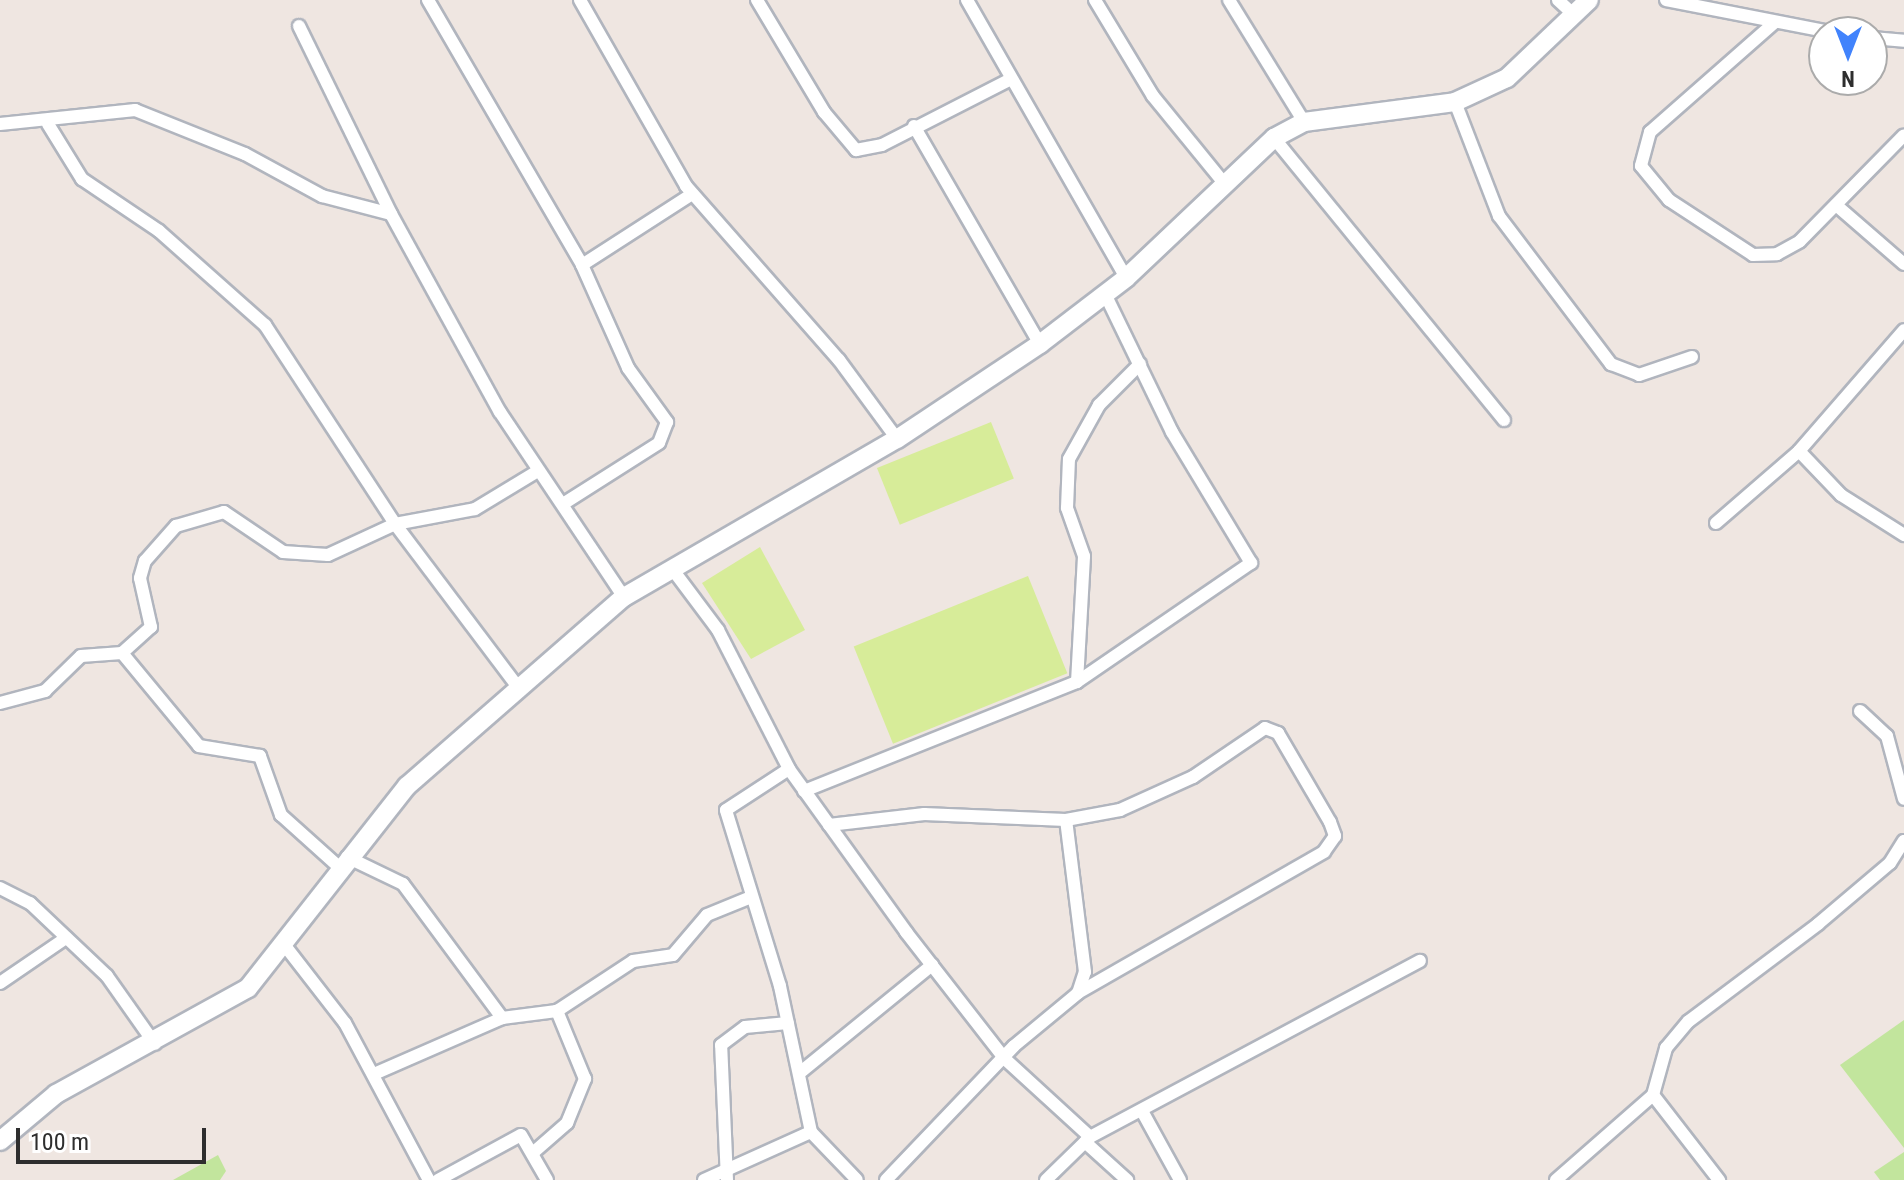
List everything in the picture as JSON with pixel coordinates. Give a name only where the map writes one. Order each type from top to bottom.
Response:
[{"type":"street","points":[[428,0],[582,265],[667,431],[563,504]]},
{"type":"street","points":[[580,0],[692,194],[839,360],[897,439]]},
{"type":"street","points":[[757,0],[845,142],[866,151],[1009,80]]},
{"type":"street","points":[[967,0],[1009,80],[1126,278]]},
{"type":"street","points":[[1095,0],[1153,96],[1224,183]]},
{"type":"street","points":[[1229,0],[1304,122]]},
{"type":"street","points":[[0,1141],[56,1094],[155,1044],[248,988],[286,947],[343,862],[407,786],[624,597],[897,439],[1040,344],[1126,278],[1274,138],[1304,122],[1455,102],[1507,78],[1565,7],[1589,0]]},
{"type":"street","points":[[1666,0],[1808,28]]},
{"type":"street","points":[[1774,23],[1650,132],[1641,166],[1669,200],[1753,255],[1788,249],[1904,135]]},
{"type":"street","points":[[299,26],[391,214],[536,472],[563,504],[624,597]]},
{"type":"street","points":[[1900,41],[1904,53]]},
{"type":"street","points":[[1455,102],[1499,216],[1611,364],[1639,375],[1692,357]]},
{"type":"street","points":[[0,124],[48,124],[105,109],[135,110],[245,154],[322,196],[391,214]]},
{"type":"street","points":[[48,124],[82,179],[159,231],[265,325],[395,524],[518,687]]},
{"type":"street","points":[[914,126],[1040,344]]},
{"type":"street","points":[[1274,138],[1504,420]]},
{"type":"street","points":[[582,265],[692,194]]},
{"type":"street","points":[[1836,205],[1904,264]]},
{"type":"street","points":[[804,791],[1077,682],[1251,563],[1140,364],[1105,294]]},
{"type":"street","points":[[1716,523],[1799,451],[1904,330]]},
{"type":"street","points":[[1077,682],[1084,556],[1067,508],[1069,459],[1099,405],[1140,364]]},
{"type":"street","points":[[1799,451],[1841,495],[1904,535]]},
{"type":"street","points":[[0,703],[45,691],[81,656],[122,653],[151,627],[140,578],[151,552],[176,526],[224,512],[294,556],[345,550],[395,524],[475,509],[536,472]]},
{"type":"street","points":[[673,570],[718,630],[789,769],[932,965],[1005,1059],[1127,1180]]},
{"type":"street","points":[[122,653],[199,746],[260,756],[281,815],[343,862],[403,884],[502,1018]]},
{"type":"street","points":[[1860,711],[1887,736],[1904,799]]},
{"type":"street","points":[[829,825],[938,813],[1066,820],[1120,810],[1193,777],[1265,728],[1289,748],[1335,836],[1324,852],[1078,993],[1005,1059],[886,1180]]},
{"type":"street","points":[[789,769],[726,810],[802,1071],[811,1132],[857,1180]]},
{"type":"street","points":[[1066,820],[1085,972],[1078,993]]},
{"type":"street","points":[[1556,1180],[1653,1095],[1666,1048],[1689,1021],[1818,924],[1890,863],[1904,841]]},
{"type":"street","points":[[0,888],[30,903],[128,999],[155,1044]]},
{"type":"street","points":[[374,1074],[502,1018],[557,1011],[633,961],[673,955],[707,915],[751,897]]},
{"type":"street","points":[[0,983],[66,938]]},
{"type":"street","points":[[286,947],[345,1023],[429,1180]]},
{"type":"street","points":[[1046,1180],[1087,1140],[1420,961]]},
{"type":"street","points":[[802,1071],[932,965]]},
{"type":"street","points":[[535,1151],[567,1123],[585,1079],[557,1011]]},
{"type":"street","points":[[727,1180],[721,1045],[745,1027],[788,1023]]},
{"type":"street","points":[[1653,1095],[1719,1180]]},
{"type":"street","points":[[1142,1111],[1180,1180]]},
{"type":"street","points":[[704,1180],[727,1166],[811,1132]]},
{"type":"street","points":[[438,1180],[521,1135],[535,1151],[547,1180]]},
{"type":"green space","points":[[991,422],[1014,479],[900,525],[877,468]]},
{"type":"green space","points":[[760,547],[805,630],[751,659],[702,583]]},
{"type":"green space","points":[[1028,576],[1067,673],[893,744],[854,646]]},
{"type":"green space","points":[[1904,1020],[1904,1148],[1840,1065]]},
{"type":"green space","points":[[1904,1152],[1904,1180],[1880,1180],[1874,1172]]},
{"type":"green space","points":[[218,1155],[226,1171],[220,1180],[173,1180]]}]
